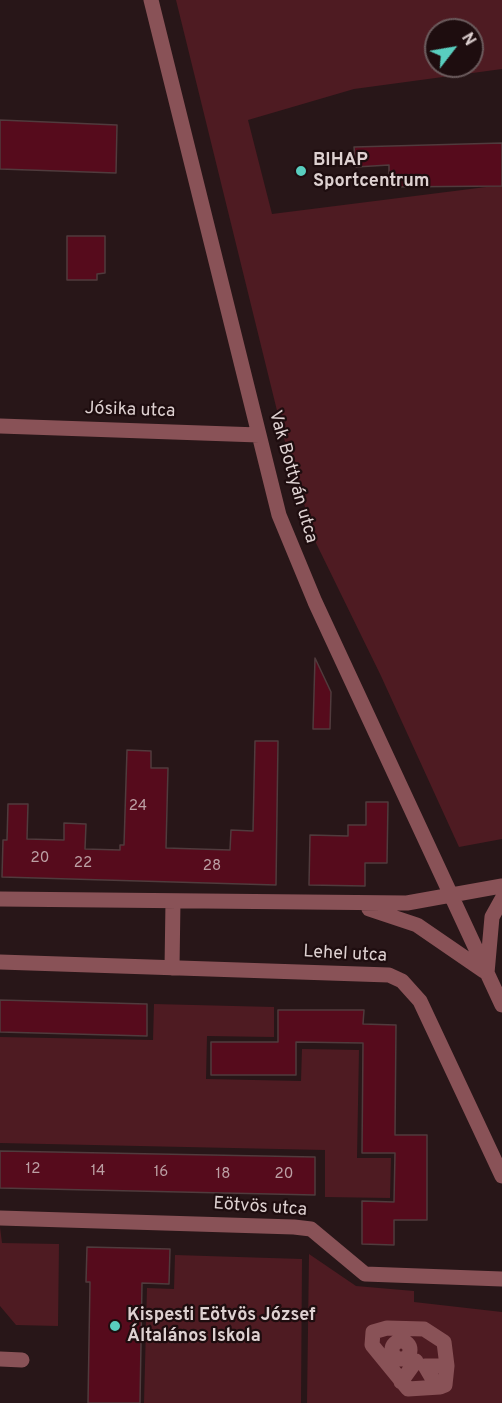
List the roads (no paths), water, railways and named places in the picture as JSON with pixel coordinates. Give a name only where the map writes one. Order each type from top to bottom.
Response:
[{"type":"street","name":"Vak Bottyán utca","points":[[151,0],[258,435],[290,544],[502,1005]]},
{"type":"street","name":"Jósika utca","points":[[0,426],[258,435]]},
{"type":"street","points":[[0,899],[353,904],[423,902],[502,886]]},
{"type":"street","points":[[353,904],[417,925],[487,973],[492,917],[502,899]]},
{"type":"street","points":[[172,968],[173,901]]},
{"type":"street","name":"Lehel utca","points":[[0,962],[389,975],[402,981],[420,1001],[502,1176]]},
{"type":"street","name":"Eötvös utca","points":[[0,1218],[311,1229],[365,1275],[502,1279]]},
{"type":"street","points":[[401,1382],[408,1389],[433,1387],[445,1385],[447,1366],[444,1342],[424,1329],[387,1328],[373,1332],[372,1345],[406,1360],[432,1378],[433,1387]]},
{"type":"street","points":[[0,1359],[22,1360]]},
{"type":"street","points":[[406,1360],[447,1366]]},
{"type":"street","points":[[401,1382],[406,1360]]},
{"type":"street","points":[[401,1382],[406,1360]]},
{"type":"place","name":"BIHAP Sportcentrum","points":[[301,171]]},
{"type":"place","name":"Kispesti Eötvös József Általános Iskola","points":[[115,1326]]}]
